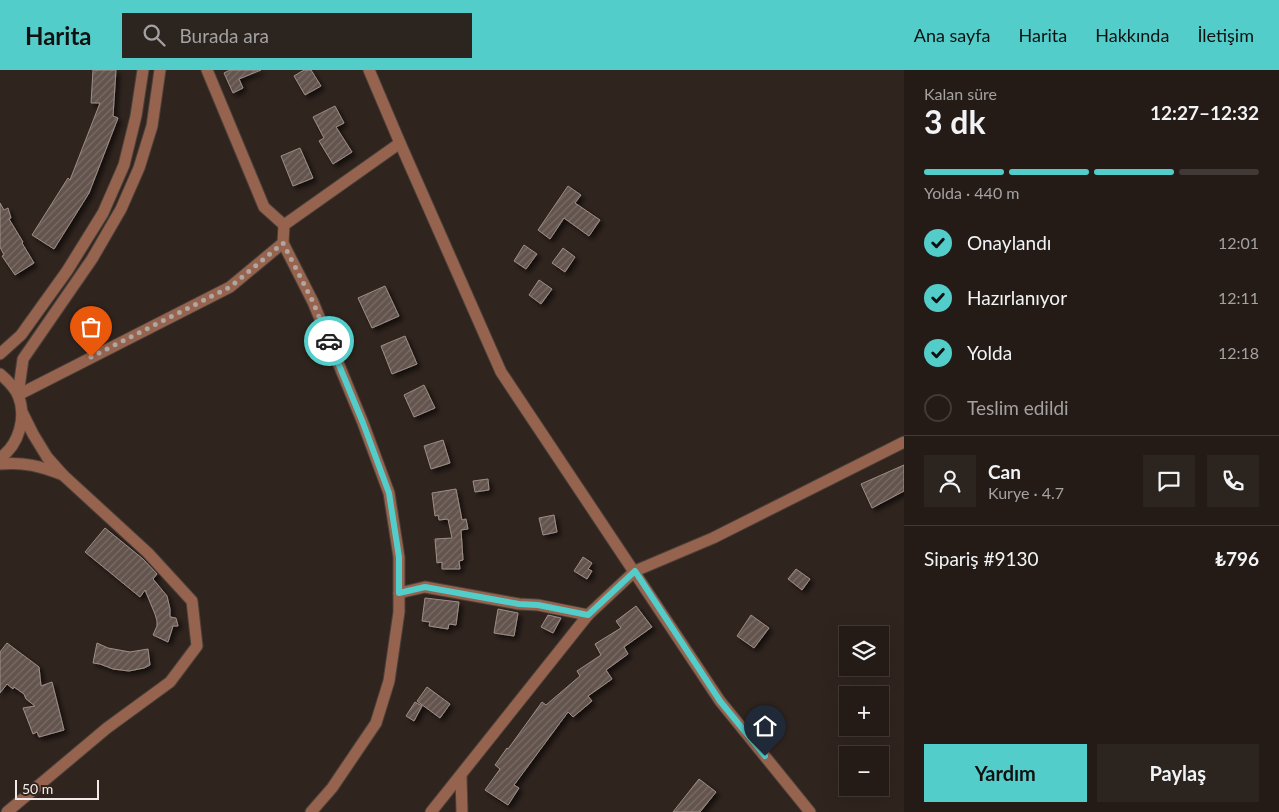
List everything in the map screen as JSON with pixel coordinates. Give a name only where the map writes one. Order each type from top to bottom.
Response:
[{"type":"street","points":[[0,354],[21,335],[67,272],[103,213],[124,165],[136,116],[144,70]]},
{"type":"street","points":[[7,812],[107,728],[170,682],[197,646],[192,601],[148,552],[63,475],[46,457],[22,412],[18,395],[23,359],[92,259],[121,209],[139,168],[152,126],[160,70]]},
{"type":"street","points":[[207,70],[264,207],[284,225]]},
{"type":"street","points":[[369,70],[502,372],[720,701],[810,812]]},
{"type":"street","points":[[284,225],[400,143]]},
{"type":"street","points":[[284,225],[283,243],[313,302],[363,423],[389,493],[399,557],[399,612],[389,681],[376,723],[332,788],[312,812]]},
{"type":"street","points":[[18,395],[230,287],[283,243]]},
{"type":"street","points":[[0,374],[8,381],[18,395]]},
{"type":"street","points":[[0,458],[14,444],[20,429],[22,412]]},
{"type":"street","points":[[431,812],[588,615],[635,571],[713,538],[904,442]]},
{"type":"street","points":[[0,464],[14,463],[37,466],[63,475]]},
{"type":"street","points":[[399,593],[425,587],[588,615]]},
{"type":"street","points":[[461,776],[462,812]]},
{"type":"building","points":[[93,70],[116,70],[113,116],[118,118],[89,193],[54,249],[32,235],[68,178],[70,180],[100,103],[91,103]]},
{"type":"building","points":[[230,70],[261,70],[239,79],[243,88],[233,93],[224,73]]},
{"type":"building","points":[[304,70],[311,70],[321,86],[305,95],[294,76]]},
{"type":"building","points":[[335,106],[344,123],[336,127],[352,152],[333,164],[319,141],[324,138],[313,117]]},
{"type":"building","points":[[300,148],[313,178],[293,186],[281,156]]},
{"type":"building","points":[[568,186],[581,195],[575,203],[600,220],[589,236],[564,218],[550,239],[538,230]]},
{"type":"building","points":[[0,203],[4,210],[8,208],[11,218],[9,219],[34,263],[15,275],[2,256],[4,255],[0,247]]},
{"type":"building","points":[[524,245],[537,254],[526,269],[514,261]]},
{"type":"building","points":[[563,248],[575,257],[565,272],[552,263]]},
{"type":"building","points":[[539,280],[552,289],[541,304],[529,295]]},
{"type":"building","points":[[385,286],[399,316],[372,328],[358,298]]},
{"type":"building","points":[[405,336],[417,364],[392,374],[381,346]]},
{"type":"building","points":[[424,385],[435,408],[414,417],[404,395]]},
{"type":"building","points":[[443,440],[450,463],[431,469],[424,446]]},
{"type":"building","points":[[904,465],[904,491],[872,508],[861,484]]},
{"type":"building","points":[[488,479],[489,490],[475,492],[473,481]]},
{"type":"building","points":[[456,489],[462,520],[466,519],[468,529],[461,530],[463,560],[459,561],[460,569],[442,569],[442,562],[437,563],[435,539],[452,538],[448,519],[439,520],[438,515],[435,516],[432,493]]},
{"type":"building","points":[[554,515],[557,532],[543,535],[539,518]]},
{"type":"building","points":[[105,528],[143,559],[157,574],[153,579],[167,596],[170,617],[176,618],[178,626],[173,626],[168,642],[153,635],[157,621],[145,590],[140,597],[85,552]]},
{"type":"building","points":[[583,557],[592,563],[588,569],[592,571],[587,579],[574,571]]},
{"type":"building","points":[[796,569],[810,579],[802,590],[788,579]]},
{"type":"building","points":[[425,598],[459,602],[456,625],[449,624],[448,629],[429,626],[430,622],[422,621]]},
{"type":"building","points":[[636,606],[652,627],[624,647],[628,654],[606,670],[612,679],[588,696],[592,701],[573,717],[568,712],[514,785],[519,788],[508,805],[485,790],[500,769],[495,765],[542,702],[546,705],[580,676],[577,671],[601,655],[595,644],[621,628],[616,621]]},
{"type":"building","points":[[498,609],[518,613],[514,636],[494,633]]},
{"type":"building","points":[[548,615],[561,618],[553,633],[541,627]]},
{"type":"building","points":[[751,615],[769,628],[754,648],[737,636]]},
{"type":"building","points":[[7,643],[39,667],[41,686],[52,682],[64,730],[39,737],[37,732],[33,734],[23,708],[35,706],[26,699],[24,694],[7,684],[0,693],[0,652]]},
{"type":"building","points":[[97,643],[108,648],[130,652],[148,649],[150,665],[129,671],[113,669],[93,663]]},
{"type":"building","points":[[427,687],[450,704],[440,718],[417,701]]},
{"type":"building","points":[[415,702],[422,706],[414,721],[406,716]]},
{"type":"building","points":[[699,779],[716,792],[700,812],[673,812]]},
{"type":"way so far","points":[[91,357],[230,287],[283,243],[313,302],[329,341]]},
{"type":"route","points":[[329,341],[363,423],[389,493],[399,557],[399,593],[425,587],[588,615],[635,571],[720,701],[765,756]]}]
